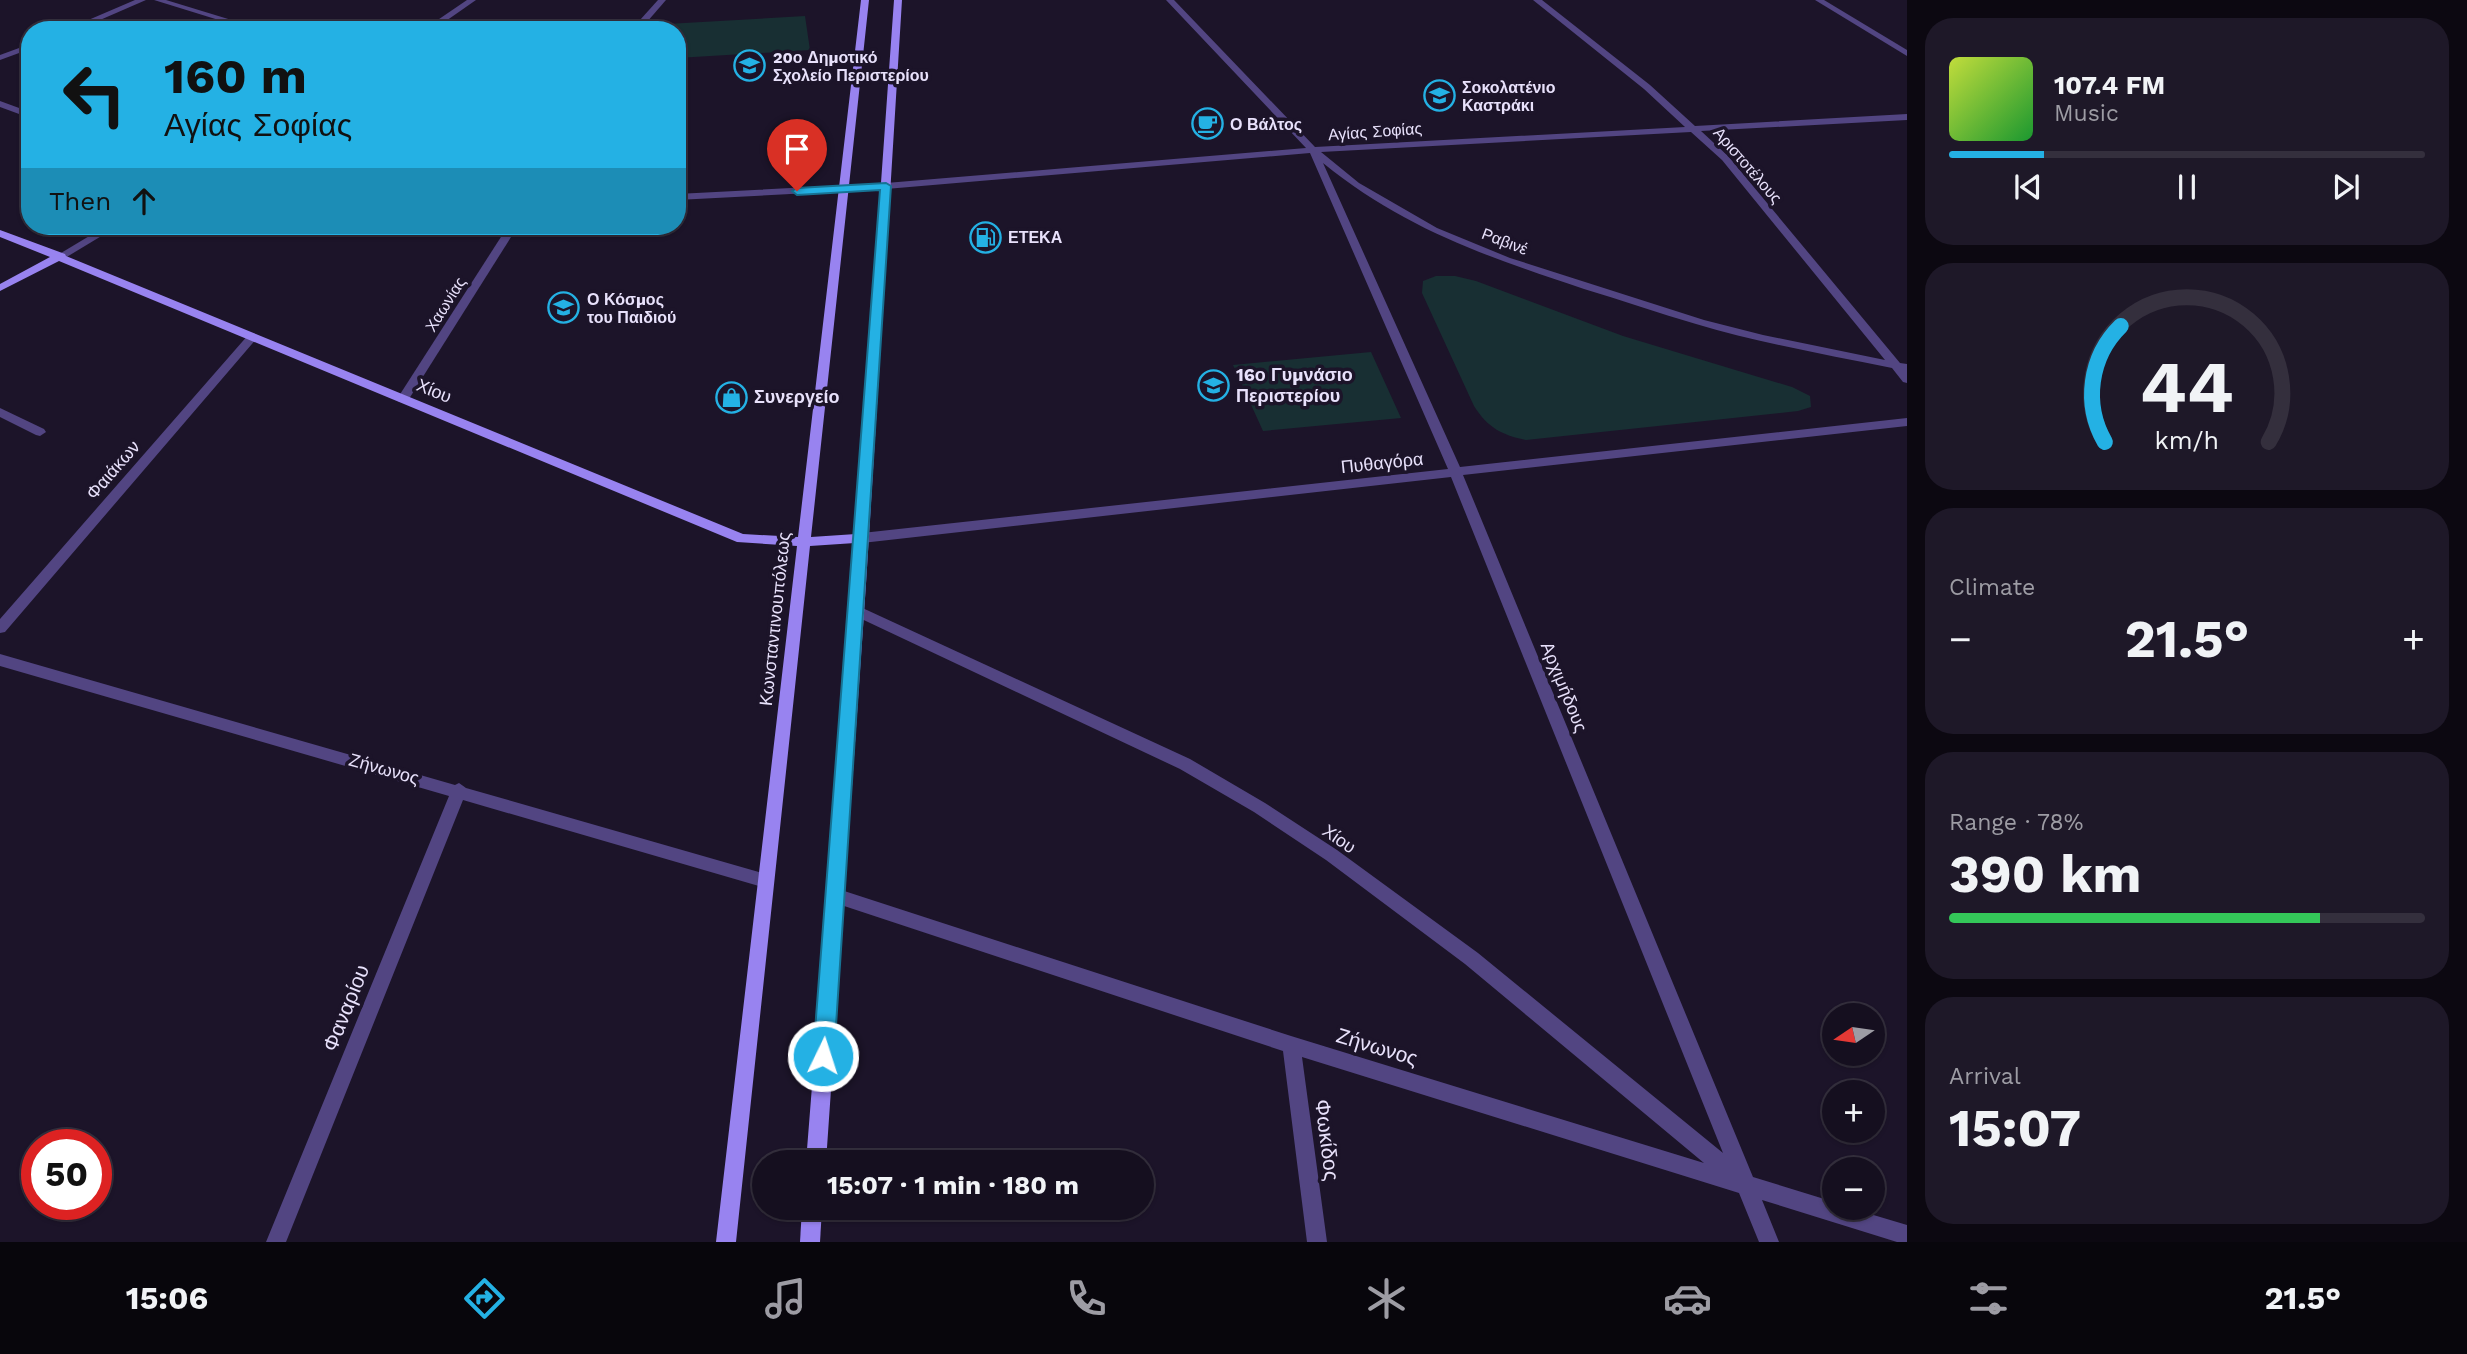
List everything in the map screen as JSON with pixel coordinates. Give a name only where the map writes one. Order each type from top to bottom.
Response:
[{"type":"main road","name":"Κωνσταντινουπόλεως","points":[[726,1242],[865,0]]},
{"type":"main road","points":[[817,1150],[898,0]]},
{"type":"main road","name":"Χίου","points":[[0,233],[742,539],[804,542],[862,538]]},
{"type":"main road","points":[[0,288],[61,256]]},
{"type":"main road","points":[[810,1242],[811,1220]]},
{"type":"street","points":[[91,21],[142,0]]},
{"type":"street","points":[[158,0],[229,21]]},
{"type":"street","points":[[440,21],[472,0]]},
{"type":"street","points":[[643,21],[662,0]]},
{"type":"street","name":"Ραβινέ","points":[[1170,0],[1313,150],[1356,185],[1433,229],[1506,260],[1700,322],[1902,367]]},
{"type":"street","name":"Αριστοτέλους","points":[[1537,0],[1693,127],[1725,158],[1902,367],[1907,379]]},
{"type":"street","points":[[1819,0],[1907,54]]},
{"type":"street","points":[[0,58],[21,50]]},
{"type":"street","points":[[0,104],[21,112]]},
{"type":"street","name":"Αγίας Σοφίας","points":[[686,197],[886,186],[1313,150],[1907,117]]},
{"type":"street","name":"Αρχιμήδους","points":[[1313,150],[1456,473],[1769,1242]]},
{"type":"street","points":[[61,256],[97,235]]},
{"type":"street","name":"Χαωνίας","points":[[403,399],[507,235]]},
{"type":"street","name":"Φαιάκων","points":[[0,628],[253,336]]},
{"type":"street","points":[[0,412],[40,432]]},
{"type":"street","name":"Πυθαγόρα","points":[[862,538],[1907,422]]},
{"type":"street","name":"Χίου","points":[[856,610],[1173,758],[1238,793],[1385,895],[1488,973],[1746,1184]]},
{"type":"street","name":"Ζήνωνος","points":[[0,660],[459,790],[766,881]]},
{"type":"street","name":"Φαναρίου","points":[[275,1242],[459,790]]},
{"type":"street","name":"Ζήνωνος","points":[[835,896],[1292,1045],[1907,1235]]},
{"type":"street","name":"Φωκίδος","points":[[1292,1045],[1317,1242]]},
{"type":"green space","points":[[805,16],[810,50],[686,57],[686,23]]},
{"type":"green space","points":[[1436,276],[1455,276],[1476,281],[1623,336],[1792,387],[1810,396],[1811,407],[1798,411],[1526,440],[1510,436],[1490,425],[1474,406],[1422,293],[1423,281]]},
{"type":"green space","points":[[1371,352],[1401,418],[1263,431],[1233,365]]},
{"type":"place","name":"20ο Δημοτικό Σχολείο Περιστερίου","points":[[750,66]]},
{"type":"place","name":"Σοκολατένιο Καστράκι","points":[[1439,96]]},
{"type":"place","name":"Ο Βάλτος","points":[[1207,124]]},
{"type":"place","name":"ΕΤΕΚΑ","points":[[985,237]]},
{"type":"place","name":"Ο Κόσμος του Παιδιού","points":[[564,308]]},
{"type":"place","name":"16ο Γυμνάσιο Περιστερίου","points":[[1213,385]]},
{"type":"place","name":"Συνεργείο","points":[[731,397]]},
{"type":"route","points":[[797,191],[886,186],[823,1056]]}]
